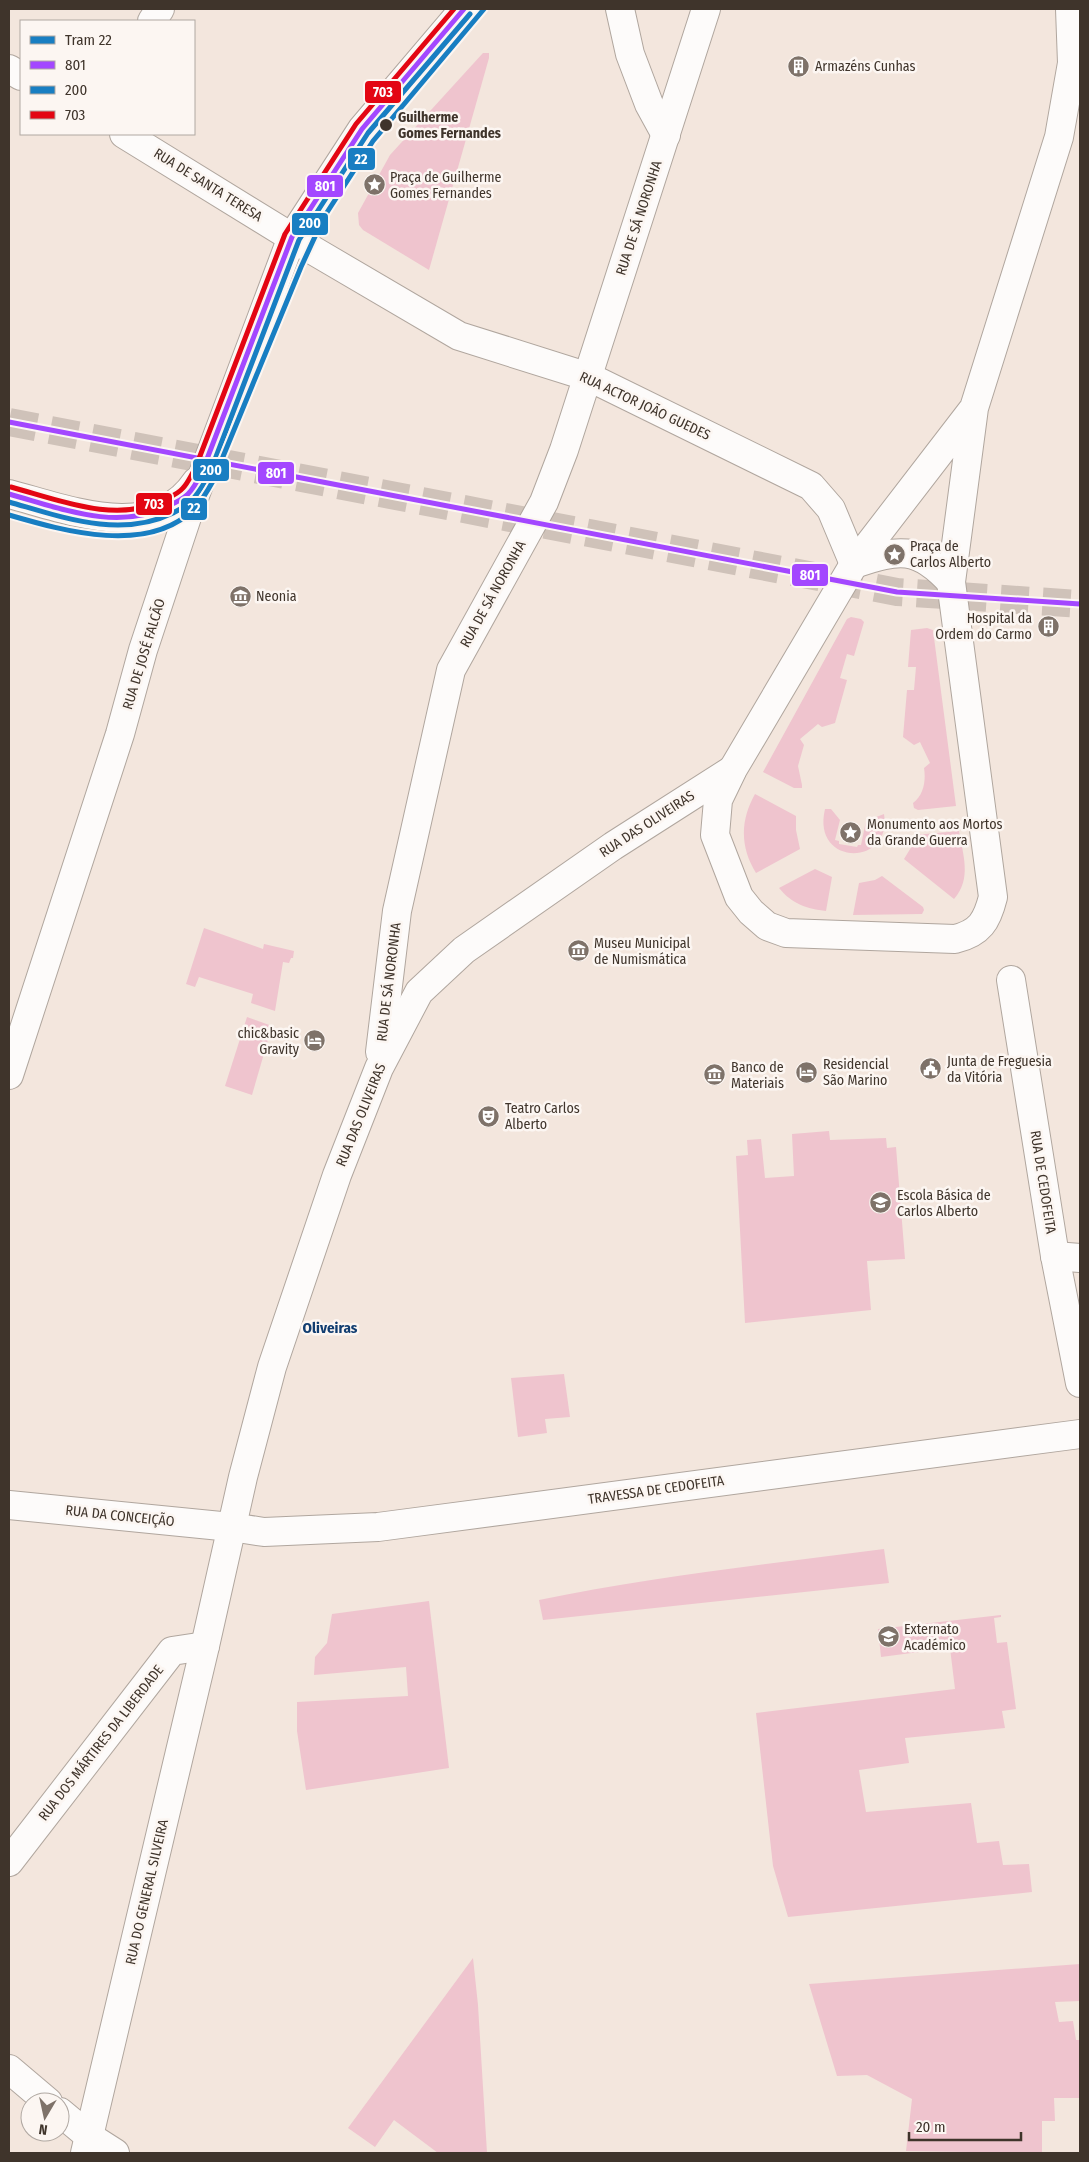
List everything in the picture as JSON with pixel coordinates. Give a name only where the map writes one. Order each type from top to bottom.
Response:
[{"type":"street","points":[[153,20],[160,9]]},
{"type":"street","name":"RUA DE JOSÉ FALCÃO","points":[[9,1075],[120,734],[143,650],[202,472],[292,237],[362,130],[464,9]]},
{"type":"street","points":[[620,9],[630,54],[649,104],[666,135]]},
{"type":"street","name":"RUA DE SÁ NORONHA","points":[[378,1068],[397,911],[450,670],[544,502],[589,377],[706,9]]},
{"type":"street","points":[[974,408],[854,564],[733,769],[718,800],[714,835],[739,897],[750,912],[767,926],[786,933],[955,939],[975,932],[989,913],[993,897],[951,582],[974,408],[1059,137],[1072,63],[1070,9]]},
{"type":"street","points":[[9,69],[20,75]]},
{"type":"street","name":"RUA DE SANTA TERESA","points":[[126,135],[292,237]]},
{"type":"street","name":"RUA ACTOR JOÃO GUEDES","points":[[292,237],[459,336],[589,377],[811,486],[831,509],[854,564]]},
{"type":"street","points":[[9,494],[91,515],[121,518],[145,516],[166,509],[187,496],[202,472]]},
{"type":"street","points":[[854,564],[883,554],[898,552],[928,560],[951,582]]},
{"type":"street","name":"RUA DAS OLIVEIRAS","points":[[205,1646],[231,1527],[272,1367],[337,1175],[378,1068],[419,992],[464,950],[612,846],[733,769]]},
{"type":"street","name":"RUA DE CEDOFEITA","points":[[1011,980],[1067,1257],[1080,1383]]},
{"type":"street","name":"TRAVESSA DE CEDOFEITA","points":[[231,1527],[264,1532],[378,1527],[1080,1434]]},
{"type":"street","name":"RUA DA CONCEIÇÃO","points":[[9,1504],[231,1527]]},
{"type":"street","name":"RUA DOS MÁRTIRES DA LIBERDADE","points":[[9,1862],[172,1650],[205,1646]]},
{"type":"street","name":"RUA DO GENERAL SILVEIRA","points":[[88,2145],[205,1646]]},
{"type":"street","points":[[9,2069],[36,2092]]},
{"type":"street","points":[[70,2124],[88,2145],[115,2153]]},
{"type":"shaded area","points":[[483,53],[489,53],[489,58],[429,270],[363,230],[359,225],[358,213],[390,155]]},
{"type":"shaded area","points":[[851,617],[861,619],[864,622],[854,656],[847,654],[840,678],[847,680],[835,723],[822,727],[818,724],[800,739],[804,745],[798,766],[802,788],[794,788],[763,772],[847,619]]},
{"type":"shaded area","points":[[927,628],[933,630],[956,806],[918,810],[914,808],[913,803],[922,792],[925,777],[924,768],[930,763],[920,742],[914,745],[903,737],[907,690],[914,690],[916,667],[908,667],[911,630]]},
{"type":"shaded area","points":[[755,794],[796,816],[796,830],[800,849],[756,873],[747,853],[744,834],[747,814]]},
{"type":"shaded area","points":[[825,809],[831,809],[840,820],[835,840],[839,841],[839,844],[857,847],[861,845],[866,821],[884,814],[883,831],[877,844],[866,851],[853,853],[840,850],[830,842],[824,828]]},
{"type":"shaded area","points":[[959,831],[965,875],[960,891],[954,899],[904,859],[912,846],[914,835]]},
{"type":"shaded area","points":[[815,869],[832,877],[826,911],[800,905],[784,894],[779,888]]},
{"type":"shaded area","points":[[882,876],[923,907],[922,914],[853,915],[859,883],[875,880]]},
{"type":"shaded area","points":[[204,928],[263,949],[264,944],[294,951],[293,958],[291,958],[289,963],[283,962],[275,1011],[251,1003],[253,994],[199,977],[195,987],[186,984]]},
{"type":"shaded area","points":[[247,1017],[272,1026],[252,1095],[225,1086]]},
{"type":"shaded area","points":[[829,1131],[830,1140],[886,1138],[887,1148],[896,1147],[905,1259],[867,1261],[871,1310],[745,1323],[736,1156],[748,1155],[747,1140],[761,1139],[765,1178],[794,1176],[792,1134]]},
{"type":"shaded area","points":[[564,1374],[570,1417],[545,1419],[547,1433],[518,1437],[511,1378]]},
{"type":"shaded area","points":[[884,1549],[889,1583],[543,1620],[539,1600],[668,1577]]},
{"type":"shaded area","points":[[429,1601],[449,1768],[306,1790],[297,1731],[297,1702],[408,1696],[406,1667],[314,1675],[315,1657],[327,1643],[332,1614]]},
{"type":"shaded area","points":[[1001,1615],[1001,1617],[994,1618],[997,1643],[1007,1642],[1016,1709],[1002,1711],[1005,1728],[905,1738],[909,1763],[859,1770],[866,1812],[971,1803],[977,1843],[999,1841],[1003,1865],[1029,1864],[1032,1892],[788,1917],[773,1866],[756,1713],[955,1689],[950,1648],[881,1657],[878,1629]]},
{"type":"shaded area","points":[[473,1958],[478,2005],[487,2153],[438,2153],[394,2120],[375,2147],[348,2128]]},
{"type":"shaded area","points":[[1080,1964],[1080,2001],[1055,2002],[1059,2022],[1073,2021],[1076,2040],[1080,2040],[1080,2098],[1054,2098],[1055,2121],[1042,2121],[1042,2153],[906,2151],[912,2099],[867,2075],[837,2076],[809,1984]]},
{"type":"tunnel","points":[[9,422],[897,592],[1080,604]]},
{"type":"tram line","name":"22","points":[[9,515],[80,532],[131,535],[155,531],[177,522],[196,507],[213,481],[301,267],[324,217],[373,141],[484,9]]},
{"type":"transit line","name":"703","points":[[11,487],[68,503],[107,510],[127,510],[146,507],[164,500],[183,488],[195,469],[285,234],[356,124],[454,9]]},
{"type":"transit line","name":"801","points":[[9,494],[68,511],[109,517],[149,514],[176,502],[188,494],[202,472],[292,237],[362,129],[464,9]]},
{"type":"transit line","name":"200","points":[[9,502],[70,519],[112,525],[153,521],[173,513],[190,502],[209,475],[299,240],[368,133],[470,14]]},
{"type":"transit line","name":"801","points":[[9,422],[897,592],[1080,604]]},
{"type":"place","name":"Armazéns Cunhas","points":[[799,66]]},
{"type":"place","name":"Guilherme Gomes Fernandes","points":[[386,125]]},
{"type":"place","name":"Praça de Guilherme Gomes Fernandes","points":[[374,185]]},
{"type":"place","name":"Praça de Carlos Alberto","points":[[894,554]]},
{"type":"place","name":"Neonia","points":[[240,596]]},
{"type":"place","name":"Hospital da Ordem do Carmo","points":[[1048,626]]},
{"type":"place","name":"Monumento aos Mortos da Grande Guerra","points":[[851,832]]},
{"type":"place","name":"Museu Municipal de Numismática","points":[[578,951]]},
{"type":"place","name":"chic&basic Gravity","points":[[315,1041]]},
{"type":"place","name":"Junta de Freguesia da Vitória","points":[[931,1069]]},
{"type":"place","name":"Residencial São Marino","points":[[807,1072]]},
{"type":"place","name":"Banco de Materiais","points":[[715,1075]]},
{"type":"place","name":"Teatro Carlos Alberto","points":[[489,1116]]},
{"type":"place","name":"Escola Básica de Carlos Alberto","points":[[881,1203]]},
{"type":"place","name":"Externato Académico","points":[[888,1637]]},
{"type":"district","name":"Oliveiras","points":[[330,1328]]}]
